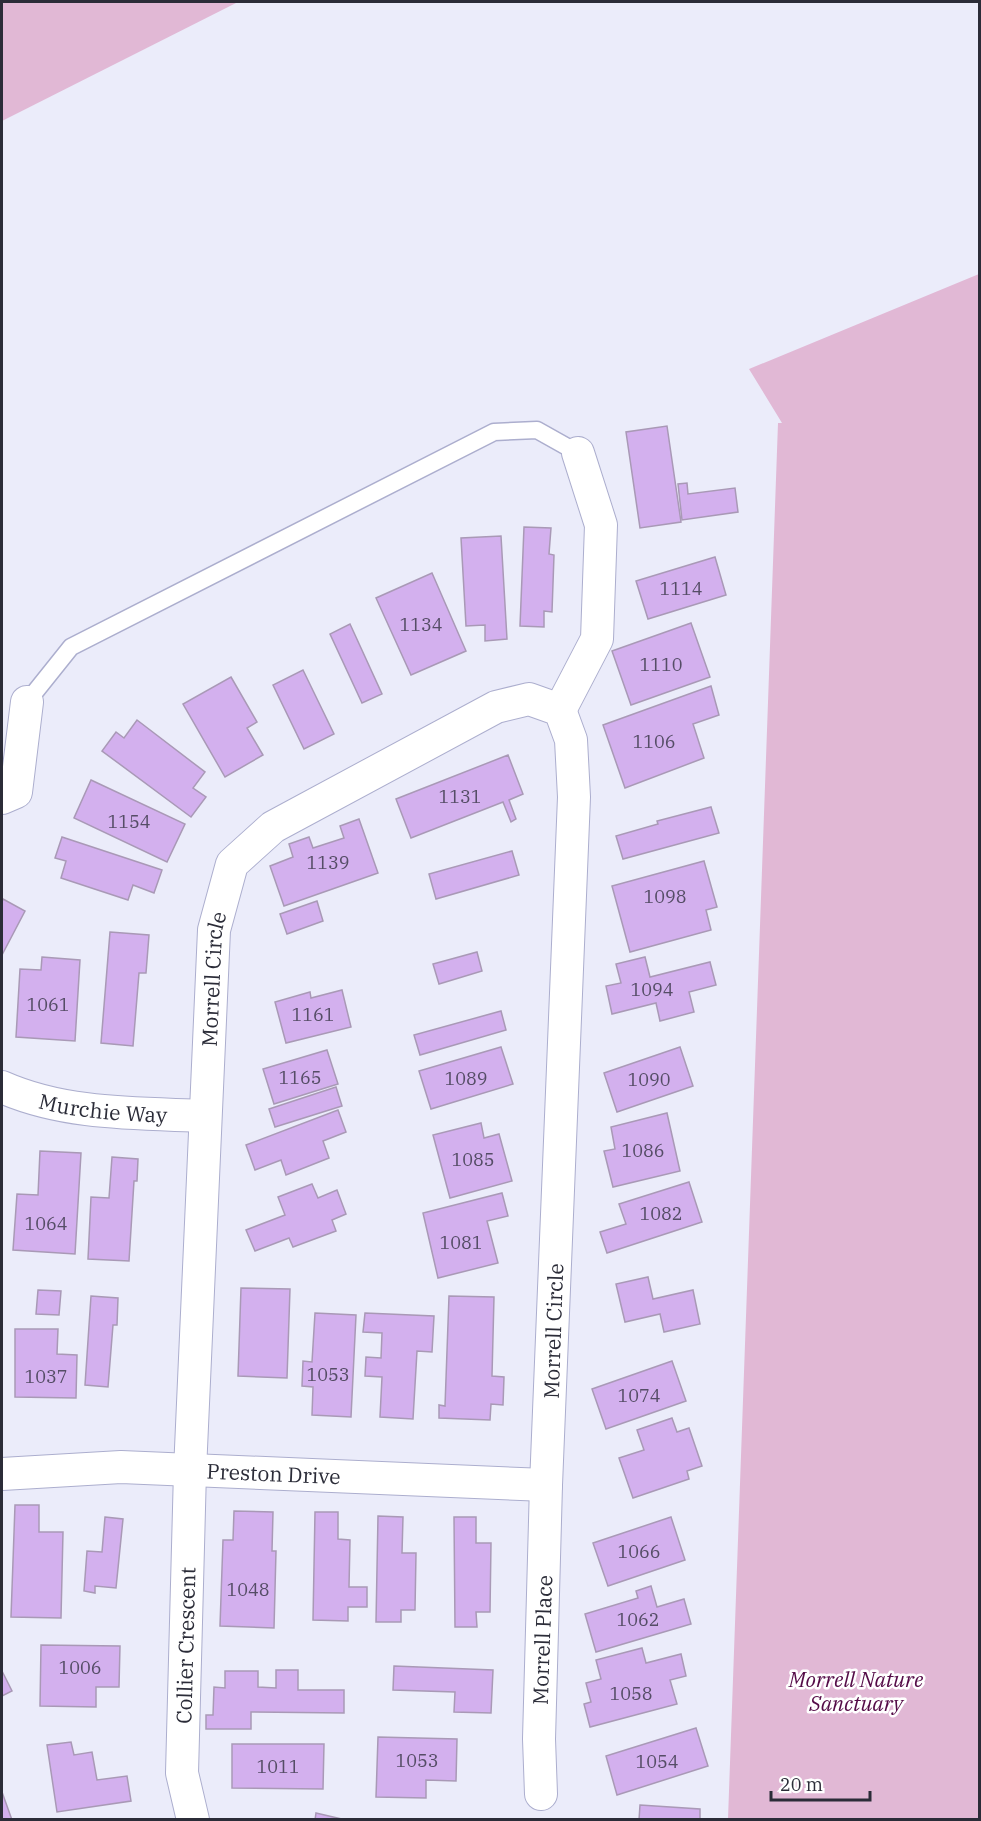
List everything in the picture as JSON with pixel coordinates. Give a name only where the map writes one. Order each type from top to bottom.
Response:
[{"type":"street","points":[[560,710],[597,639],[601,525],[578,453]]},
{"type":"street","name":"Morrell Circle","points":[[190,1471],[214,930],[232,864],[273,827],[496,707],[529,699],[560,710],[571,740],[574,797],[546,1485]]},
{"type":"street","points":[[2,798],[15,792],[27,702]]},
{"type":"street","name":"Murchie Way","points":[[2,1087],[62,1106],[119,1113],[205,1116]]},
{"type":"street","name":"Preston Drive","points":[[2,1474],[121,1467],[546,1485]]},
{"type":"street","name":"Collier Crescent","points":[[190,1471],[182,1773],[193,1820]]},
{"type":"street","name":"Morrell Place","points":[[541,1794],[539,1739],[546,1485]]},
{"type":"lane","points":[[27,702],[70,647],[494,432],[537,430],[578,453]]},
{"type":"green space","points":[[2,2],[238,2],[2,121]]},
{"type":"green space","name":"Morrell Nature Sanctuary","points":[[979,274],[979,1819],[728,1819],[778,423],[782,423],[749,369]]},
{"type":"building","points":[[667,426],[681,522],[640,528],[626,432]]},
{"type":"building","points":[[687,483],[688,494],[735,488],[738,512],[682,520],[678,484]]},
{"type":"building","points":[[524,527],[551,528],[549,554],[554,555],[552,612],[544,611],[544,627],[520,626]]},
{"type":"building","points":[[501,536],[507,639],[485,641],[485,625],[466,626],[461,538]]},
{"type":"building","points":[[715,557],[726,595],[648,619],[636,581]]},
{"type":"building","points":[[432,573],[466,651],[411,675],[376,598]]},
{"type":"building","points":[[691,623],[710,677],[631,705],[612,651]]},
{"type":"building","points":[[350,624],[382,694],[362,703],[330,634]]},
{"type":"building","points":[[303,670],[334,734],[304,749],[273,685]]},
{"type":"building","points":[[231,677],[257,722],[247,728],[263,755],[225,777],[183,704]]},
{"type":"building","points":[[711,686],[719,715],[693,724],[704,758],[625,788],[603,725]]},
{"type":"building","points":[[137,720],[205,772],[193,788],[206,797],[191,817],[102,751],[116,732],[124,738]]},
{"type":"building","points":[[508,755],[523,794],[509,800],[516,819],[511,822],[503,802],[411,838],[396,799]]},
{"type":"building","points":[[91,780],[185,824],[167,862],[74,818]]},
{"type":"building","points":[[711,807],[719,833],[623,859],[616,836],[658,824],[657,821]]},
{"type":"building","points":[[359,819],[378,873],[284,906],[270,866],[293,857],[289,844],[309,837],[313,848],[344,838],[340,826]]},
{"type":"building","points":[[62,837],[162,870],[154,893],[133,885],[128,900],[61,878],[66,861],[55,858]]},
{"type":"building","points":[[512,851],[519,875],[436,899],[429,874]]},
{"type":"building","points":[[704,861],[717,907],[706,910],[711,930],[630,952],[612,886]]},
{"type":"building","points":[[3,899],[25,911],[2,955],[2,902]]},
{"type":"building","points":[[317,901],[323,921],[287,934],[280,914]]},
{"type":"building","points":[[110,932],[149,935],[146,973],[139,973],[133,1046],[101,1043]]},
{"type":"building","points":[[477,952],[482,971],[439,984],[433,964]]},
{"type":"building","points":[[42,957],[80,960],[75,1041],[16,1037],[20,969],[41,970]]},
{"type":"building","points":[[645,957],[650,977],[710,962],[716,985],[689,992],[694,1012],[660,1021],[656,1003],[612,1014],[606,986],[621,983],[616,964]]},
{"type":"building","points":[[342,990],[351,1027],[286,1043],[275,1002],[310,992],[311,998]]},
{"type":"building","points":[[501,1011],[506,1030],[420,1055],[414,1035]]},
{"type":"building","points":[[501,1047],[513,1084],[431,1109],[419,1071]]},
{"type":"building","points":[[680,1047],[693,1086],[617,1112],[604,1073]]},
{"type":"building","points":[[327,1050],[338,1084],[274,1104],[263,1069]]},
{"type":"building","points":[[336,1087],[342,1106],[275,1127],[269,1109]]},
{"type":"building","points":[[338,1110],[346,1132],[323,1141],[329,1158],[286,1175],[281,1160],[255,1170],[246,1145]]},
{"type":"building","points":[[667,1113],[680,1171],[613,1187],[604,1151],[615,1149],[611,1127]]},
{"type":"building","points":[[481,1123],[484,1138],[499,1134],[512,1181],[450,1198],[433,1135]]},
{"type":"building","points":[[40,1151],[81,1153],[75,1254],[13,1250],[17,1194],[38,1195]]},
{"type":"building","points":[[112,1157],[138,1159],[137,1181],[134,1181],[129,1261],[88,1259],[91,1197],[109,1198]]},
{"type":"building","points":[[689,1182],[702,1222],[607,1253],[600,1232],[626,1224],[619,1204]]},
{"type":"building","points":[[312,1184],[318,1198],[337,1190],[346,1214],[332,1220],[336,1231],[293,1247],[289,1238],[255,1251],[246,1230],[285,1215],[278,1197]]},
{"type":"building","points":[[502,1193],[508,1216],[487,1221],[498,1263],[438,1278],[423,1213]]},
{"type":"building","points":[[648,1277],[653,1299],[693,1290],[700,1324],[664,1332],[660,1314],[625,1322],[616,1284]]},
{"type":"building","points":[[241,1288],[290,1289],[287,1378],[238,1376]]},
{"type":"building","points":[[38,1290],[61,1291],[59,1315],[36,1314]]},
{"type":"building","points":[[91,1296],[118,1298],[117,1325],[113,1325],[108,1387],[85,1385]]},
{"type":"building","points":[[449,1296],[494,1297],[492,1376],[504,1377],[503,1405],[491,1404],[490,1420],[439,1418],[439,1405],[445,1406]]},
{"type":"building","points":[[315,1313],[356,1315],[351,1417],[312,1415],[313,1387],[302,1386],[303,1361],[312,1362]]},
{"type":"building","points":[[365,1313],[434,1316],[432,1352],[417,1351],[413,1419],[380,1417],[382,1377],[365,1376],[366,1357],[381,1358],[382,1333],[363,1332]]},
{"type":"building","points":[[15,1329],[58,1329],[57,1354],[77,1355],[76,1398],[15,1397]]},
{"type":"building","points":[[672,1361],[686,1401],[606,1429],[592,1389]]},
{"type":"building","points":[[672,1418],[677,1432],[689,1428],[702,1466],[687,1471],[689,1479],[633,1498],[619,1458],[644,1450],[637,1430]]},
{"type":"building","points":[[15,1505],[39,1505],[39,1532],[63,1532],[61,1618],[11,1617]]},
{"type":"building","points":[[234,1511],[273,1512],[272,1551],[276,1551],[274,1628],[220,1626],[223,1540],[233,1540]]},
{"type":"building","points":[[315,1512],[338,1512],[338,1539],[350,1540],[349,1587],[367,1587],[367,1607],[348,1607],[348,1621],[313,1620]]},
{"type":"building","points":[[378,1516],[403,1517],[402,1553],[416,1553],[415,1610],[401,1610],[401,1622],[376,1622]]},
{"type":"building","points":[[105,1517],[123,1519],[116,1588],[95,1586],[95,1593],[84,1591],[87,1551],[102,1552]]},
{"type":"building","points":[[454,1517],[476,1517],[476,1543],[491,1543],[490,1612],[476,1612],[477,1627],[455,1627]]},
{"type":"building","points":[[671,1517],[685,1560],[608,1586],[593,1543]]},
{"type":"building","points":[[651,1586],[657,1607],[684,1599],[691,1624],[596,1652],[585,1614],[638,1598],[636,1591]]},
{"type":"building","points":[[41,1645],[120,1646],[119,1687],[96,1687],[96,1707],[40,1706]]},
{"type":"building","points":[[642,1648],[646,1663],[681,1654],[686,1676],[670,1680],[677,1704],[590,1727],[584,1704],[591,1702],[586,1683],[601,1679],[596,1660]]},
{"type":"building","points":[[394,1666],[493,1670],[491,1713],[454,1712],[455,1692],[393,1690]]},
{"type":"building","points":[[276,1670],[298,1670],[298,1690],[344,1690],[344,1713],[251,1712],[251,1729],[206,1729],[206,1715],[213,1715],[214,1687],[225,1688],[225,1671],[258,1671],[258,1687],[276,1688]]},
{"type":"building","points":[[2,1671],[12,1691],[2,1696]]},
{"type":"building","points":[[696,1728],[708,1766],[617,1795],[606,1756]]},
{"type":"building","points":[[378,1737],[457,1739],[456,1781],[426,1780],[426,1798],[376,1797]]},
{"type":"building","points":[[71,1742],[74,1755],[92,1752],[97,1780],[127,1776],[131,1801],[57,1812],[47,1745]]},
{"type":"building","points":[[232,1744],[324,1744],[323,1789],[232,1788]]},
{"type":"building","points":[[2,1792],[12,1820],[2,1820]]},
{"type":"building","points":[[640,1805],[700,1809],[700,1820],[639,1820]]},
{"type":"building","points":[[316,1813],[346,1820],[315,1820]]}]
